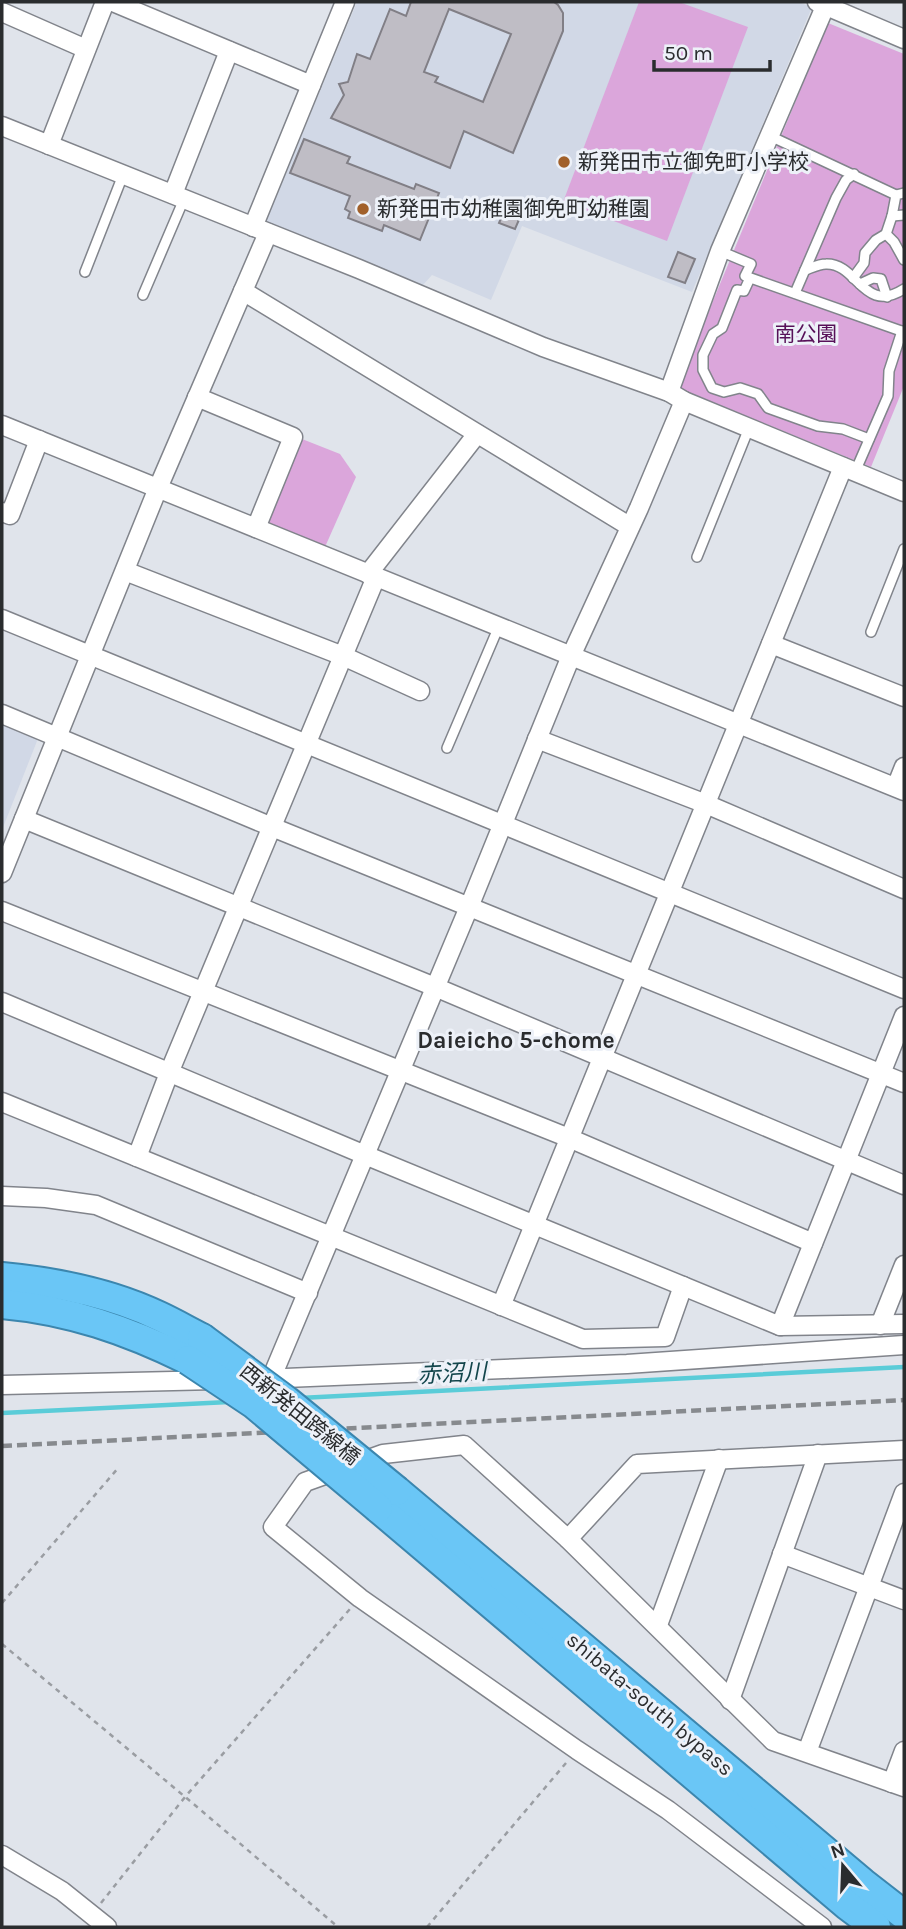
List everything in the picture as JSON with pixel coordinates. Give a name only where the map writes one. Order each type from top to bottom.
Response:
[{"type":"highway","points":[[2,1277],[24,1279],[123,1301],[158,1315],[195,1349]]},
{"type":"highway","points":[[2,1304],[72,1315],[154,1343],[195,1349]]},
{"type":"highway","name":"西新発田跨線橋","points":[[195,1349],[287,1401],[388,1499]]},
{"type":"highway","name":"shibata-south bypass","points":[[388,1499],[904,1915]]},
{"type":"highway","name":"shibata-south bypass","points":[[388,1499],[848,1906],[876,1927]]},
{"type":"street","points":[[49,145],[105,2]]},
{"type":"street","points":[[113,2],[311,85]]},
{"type":"street","points":[[2,873],[158,488],[243,291],[260,230],[311,85],[345,2]]},
{"type":"street","points":[[271,1379],[571,656],[629,526],[676,397],[720,251],[823,3],[904,38]]},
{"type":"street","points":[[2,12],[86,49]]},
{"type":"street","points":[[178,197],[229,51]]},
{"type":"street","points":[[2,126],[395,284],[543,347],[676,397],[904,492]]},
{"type":"street","points":[[243,291],[629,526]]},
{"type":"street","points":[[197,397],[293,437],[256,528]]},
{"type":"street","points":[[2,425],[900,789],[904,767]]},
{"type":"street","points":[[137,1157],[169,1073],[343,656],[372,575],[477,434]]},
{"type":"street","points":[[2,512],[10,515],[39,440]]},
{"type":"street","points":[[501,1306],[771,644],[849,470]]},
{"type":"street","points":[[125,571],[343,656],[420,691]]},
{"type":"street","points":[[2,619],[904,989]]},
{"type":"street","points":[[771,644],[904,697]]},
{"type":"street","points":[[2,714],[272,827],[904,1083]]},
{"type":"street","points":[[537,739],[706,804],[904,889]]},
{"type":"street","points":[[24,819],[435,987],[904,1185]]},
{"type":"street","points":[[2,911],[569,1138],[813,1244]]},
{"type":"street","points":[[2,1002],[780,1326],[904,1324]]},
{"type":"street","points":[[780,1326],[904,1016]]},
{"type":"street","points":[[2,1102],[583,1339],[665,1337],[683,1286]]},
{"type":"street","points":[[2,1196],[47,1198],[96,1205],[308,1293]]},
{"type":"street","points":[[880,1325],[904,1265]]},
{"type":"street","points":[[2,1385],[271,1379],[627,1364],[904,1345]]},
{"type":"street","points":[[822,1927],[668,1810],[577,1750],[360,1598],[273,1527],[305,1482],[383,1454],[464,1446],[568,1539],[773,1741],[898,1785],[904,1751]]},
{"type":"street","points":[[568,1539],[637,1464],[904,1450]]},
{"type":"street","points":[[730,1700],[818,1454]]},
{"type":"street","points":[[658,1625],[719,1459]]},
{"type":"street","points":[[807,1752],[904,1493]]},
{"type":"street","points":[[782,1554],[904,1600]]},
{"type":"street","points":[[2,1855],[62,1891],[107,1927]]},
{"type":"lane","points":[[770,136],[900,194],[886,234],[876,240],[865,253],[857,281]]},
{"type":"lane","points":[[794,293],[836,198],[846,180],[853,174]]},
{"type":"lane","points":[[85,272],[123,175]]},
{"type":"lane","points":[[143,295],[178,197]]},
{"type":"lane","points":[[892,216],[904,215]]},
{"type":"lane","points":[[886,234],[904,260]]},
{"type":"lane","points":[[720,251],[751,264],[745,276],[903,332],[889,371],[888,396],[869,439],[849,470]]},
{"type":"lane","points":[[805,270],[825,264],[836,265],[875,297],[887,297],[904,289]]},
{"type":"lane","points":[[750,278],[744,291],[737,290],[722,328],[713,334],[703,355],[703,370],[712,388],[723,392],[740,388],[758,394],[768,408],[818,426],[843,429],[869,439]]},
{"type":"lane","points":[[857,281],[881,279],[887,297]]},
{"type":"lane","points":[[696,557],[749,428]]},
{"type":"lane","points":[[871,632],[904,549]]},
{"type":"lane","points":[[447,748],[499,626]]},
{"type":"path","points":[[2,1603],[119,1467]]},
{"type":"path","points":[[92,1914],[185,1797],[360,1598]]},
{"type":"path","points":[[2,1644],[338,1927]]},
{"type":"path","points":[[428,1927],[577,1750]]},
{"type":"shaded area","name":"新発田市立御免町小学校","points":[[357,2],[798,2],[812,7],[692,292],[522,226],[491,300],[432,275],[423,285],[265,223]]},
{"type":"shaded area","points":[[2,721],[39,736],[2,830]]},
{"type":"green space","points":[[639,2],[679,2],[748,27],[667,241],[563,202]]},
{"type":"green space","name":"南公園","points":[[828,23],[904,54],[904,386],[871,467],[677,388]]},
{"type":"green space","points":[[297,437],[340,454],[356,477],[325,547],[264,523]]},
{"type":"building","points":[[411,2],[554,2],[558,5],[563,13],[563,31],[513,153],[464,131],[450,168],[331,118],[344,95],[339,84],[348,82],[357,54],[370,59],[390,9],[406,16]],"holes":[[[449,9],[511,34],[483,102],[435,82],[438,77],[424,72]]]},
{"type":"building","points":[[304,139],[350,157],[347,163],[414,189],[416,184],[439,193],[420,240],[384,225],[382,231],[348,218],[350,212],[345,209],[350,196],[290,173]]},
{"type":"building","points":[[505,209],[521,215],[515,229],[499,223]]},
{"type":"building","points":[[678,252],[695,259],[685,283],[668,277]]},
{"type":"waterway","name":"赤沼川","points":[[300,1398],[904,1367]]},
{"type":"waterway","name":"赤沼川","points":[[2,1413],[229,1402]]},
{"type":"railway","points":[[2,1446],[904,1400]]},
{"type":"place","name":"新発田市立御免町小学校","points":[[564,162]]},
{"type":"place","name":"新発田市幼稚園御免町幼稚園","points":[[363,209]]},
{"type":"district","name":"Daieicho 5-chome","points":[[516,1040]]}]
